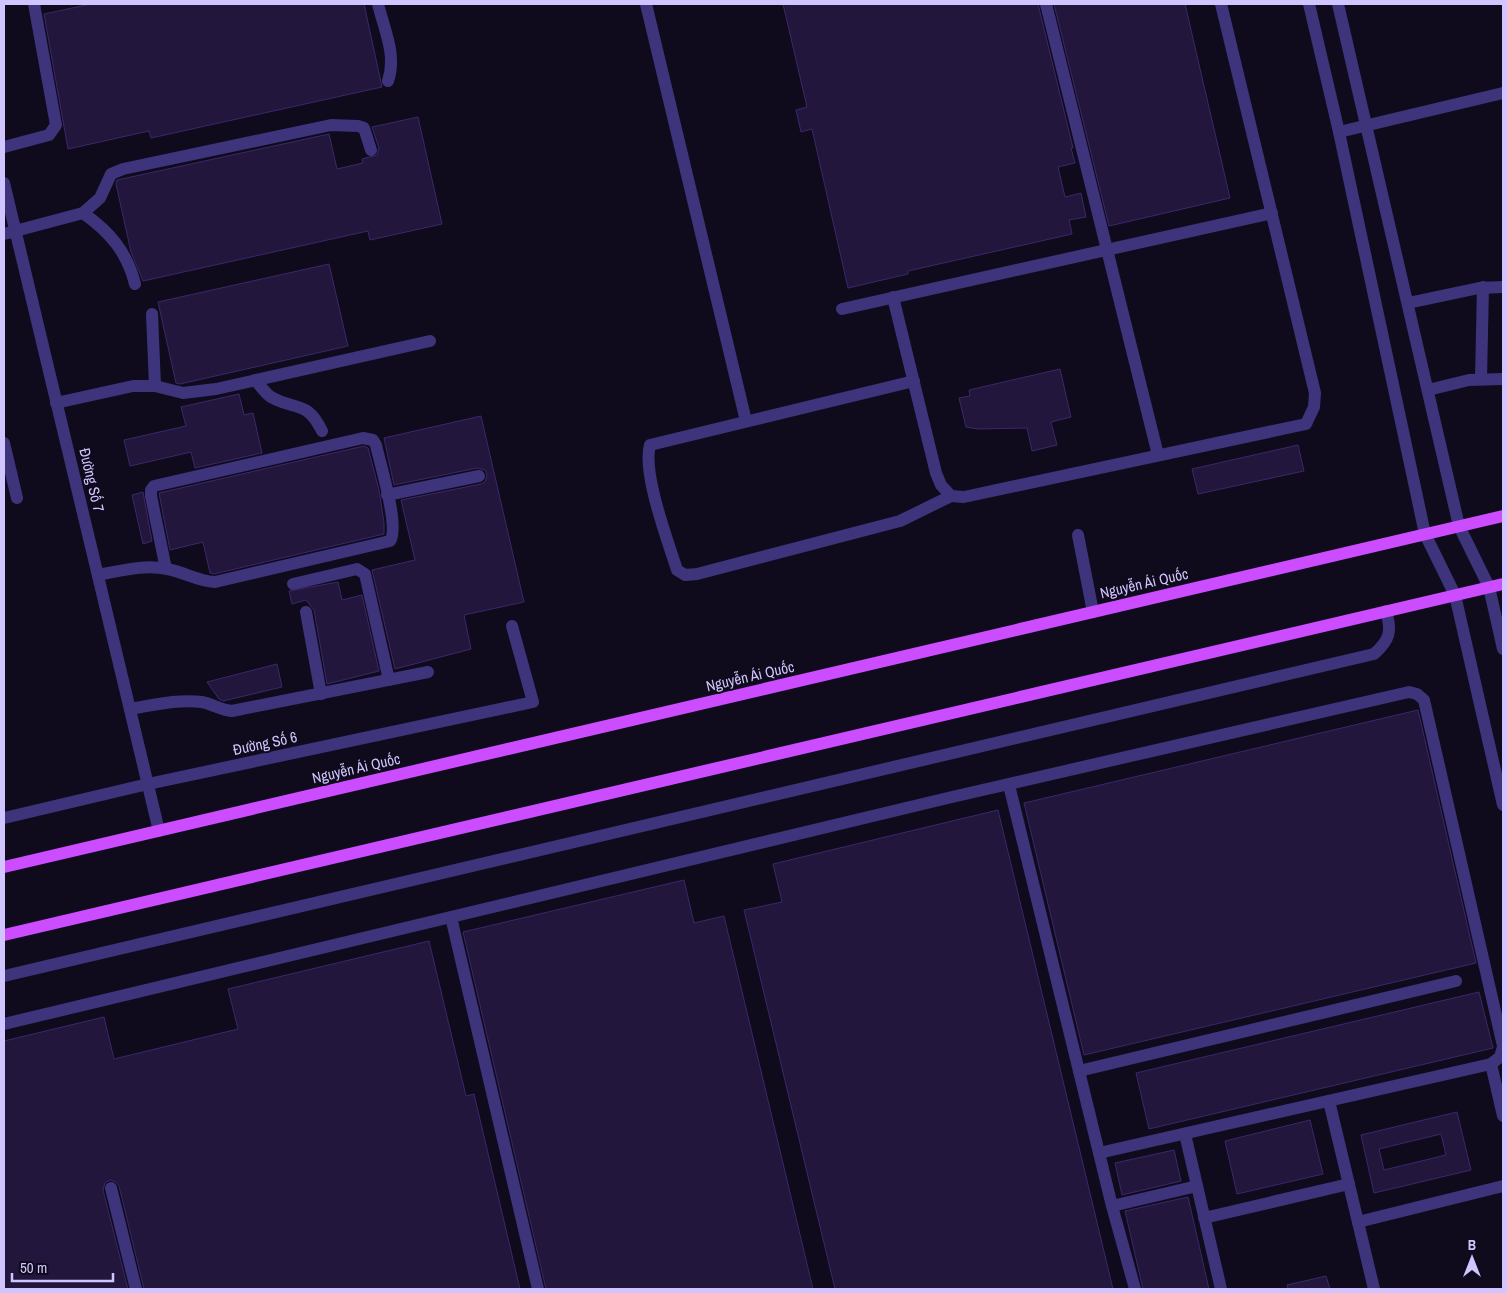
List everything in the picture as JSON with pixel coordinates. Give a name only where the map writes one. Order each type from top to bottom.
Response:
[{"type":"main road","name":"Nguyễn Ái Quốc","points":[[4,867],[1503,516]]},
{"type":"main road","points":[[4,935],[1503,584]]},
{"type":"street","points":[[4,147],[49,135],[56,125],[34,4]]},
{"type":"street","points":[[378,4],[392,64],[388,81]]},
{"type":"street","points":[[646,4],[746,420]]},
{"type":"street","points":[[1046,4],[1158,456]]},
{"type":"street","points":[[914,381],[746,420],[650,445],[647,455],[659,515],[677,570],[685,575],[812,546],[900,521],[952,496],[964,497],[1306,424],[1310,417],[1315,392],[1221,4]]},
{"type":"street","points":[[1309,4],[1339,132],[1425,534],[1455,595],[1503,806]]},
{"type":"street","points":[[1338,4],[1459,526],[1489,587],[1503,648]]},
{"type":"street","points":[[1339,132],[1503,93]]},
{"type":"street","points":[[10,233],[83,214],[100,198],[110,174],[123,169],[331,125],[364,128],[371,150]]},
{"type":"street","name":"Đường Số 7","points":[[4,183],[10,233],[56,403],[159,831]]},
{"type":"street","points":[[842,309],[1272,212]]},
{"type":"street","points":[[83,214],[102,226],[115,240],[126,258],[135,284]]},
{"type":"street","points":[[1408,303],[1483,287],[1503,287]]},
{"type":"street","points":[[1481,379],[1483,287]]},
{"type":"street","points":[[893,298],[936,473],[942,485],[952,496]]},
{"type":"street","points":[[152,314],[155,386]]},
{"type":"street","points":[[56,403],[133,386],[155,386],[184,392],[216,389],[430,341]]},
{"type":"street","points":[[1428,390],[1481,379],[1503,379]]},
{"type":"street","points":[[255,380],[270,396],[306,409],[315,417],[322,431]]},
{"type":"street","points":[[98,575],[139,568],[166,569],[203,582],[215,582],[385,544],[390,541],[394,534],[392,514],[376,445],[373,440],[363,438],[271,461],[163,482],[151,490],[166,569]]},
{"type":"street","points":[[4,443],[7,472],[17,498]]},
{"type":"street","points":[[387,495],[479,476]]},
{"type":"street","points":[[1078,535],[1093,612]]},
{"type":"street","points":[[293,584],[358,569],[362,570],[365,574],[389,680]]},
{"type":"street","points":[[306,612],[321,694]]},
{"type":"street","points":[[4,976],[1374,654],[1384,645],[1390,628],[1386,612]]},
{"type":"street","name":"Đường Số 6","points":[[4,818],[148,784],[533,702],[512,626]]},
{"type":"street","points":[[130,709],[187,700],[205,702],[219,710],[232,712],[428,672]]},
{"type":"street","points":[[4,1024],[1009,785],[1409,692],[1417,694],[1424,700],[1503,1046],[1500,1057],[1491,1064],[1099,1153]]},
{"type":"street","points":[[1009,785],[1112,1206],[1135,1289]]},
{"type":"street","points":[[451,917],[538,1289]]},
{"type":"street","points":[[1079,1071],[1456,981]]},
{"type":"street","points":[[1491,1064],[1503,1116]]},
{"type":"street","points":[[1329,1101],[1374,1289]]},
{"type":"street","points":[[1185,1134],[1221,1289]]},
{"type":"street","points":[[1204,1218],[1349,1184]]},
{"type":"street","points":[[1112,1206],[1197,1186]]},
{"type":"street","points":[[1358,1222],[1503,1186]]},
{"type":"street","points":[[111,1188],[136,1289]]},
{"type":"building","points":[[91,4],[364,4],[382,87],[151,138],[149,131],[68,149],[44,14]]},
{"type":"building","points":[[783,4],[1038,4],[1075,163],[1058,167],[1065,197],[1081,193],[1086,217],[1069,220],[1072,234],[908,271],[908,274],[848,288],[812,129],[801,132],[796,110],[807,107]]},
{"type":"building","points":[[1054,4],[1185,4],[1230,198],[1109,226]]},
{"type":"building","points":[[418,117],[442,224],[370,240],[368,231],[143,281],[131,252],[116,184],[117,180],[329,134],[337,169],[363,163],[362,159],[377,155],[379,148],[372,127]]},
{"type":"building","points":[[329,264],[348,346],[180,384],[176,383],[158,302]]},
{"type":"building","points":[[1060,369],[1071,417],[1051,422],[1057,445],[1032,451],[1027,428],[978,429],[966,427],[959,398],[970,396],[969,390]]},
{"type":"building","points":[[239,394],[244,415],[253,413],[262,453],[195,468],[191,452],[130,466],[124,440],[186,426],[181,407]]},
{"type":"building","points":[[481,416],[524,602],[464,615],[471,649],[395,669],[372,570],[415,560],[401,500],[481,484],[485,482],[487,475],[485,470],[477,468],[394,485],[384,438]]},
{"type":"building","points":[[1298,445],[1304,471],[1198,494],[1192,469]]},
{"type":"building","points":[[364,446],[368,448],[379,490],[384,534],[214,574],[210,573],[203,542],[170,550],[159,493]]},
{"type":"building","points":[[143,492],[152,541],[143,544],[132,495]]},
{"type":"building","points":[[338,582],[342,600],[362,595],[379,671],[327,684],[314,610],[306,600],[292,604],[289,591]]},
{"type":"building","points":[[277,664],[282,687],[223,701],[219,699],[207,682]]},
{"type":"building","points":[[1418,710],[1476,963],[1084,1055],[1024,803]]},
{"type":"building","points":[[998,810],[1113,1289],[835,1289],[744,910],[782,902],[773,864]]},
{"type":"building","points":[[684,880],[694,923],[724,916],[813,1289],[546,1289],[463,932]]},
{"type":"building","points":[[429,941],[466,1096],[474,1094],[520,1289],[144,1289],[119,1186],[116,1182],[110,1180],[105,1183],[103,1190],[128,1289],[4,1289],[4,1041],[104,1017],[114,1059],[238,1029],[228,989]]},
{"type":"building","points":[[1479,992],[1493,1048],[1149,1129],[1136,1073]]},
{"type":"building","points":[[1457,1112],[1471,1170],[1374,1193],[1361,1135]],"holes":[[[1441,1134],[1446,1155],[1384,1170],[1379,1149]]]},
{"type":"building","points":[[1310,1120],[1323,1174],[1237,1194],[1225,1141]]},
{"type":"building","points":[[1174,1150],[1181,1181],[1122,1195],[1115,1163]]},
{"type":"building","points":[[1188,1197],[1209,1289],[1143,1289],[1125,1211]]},
{"type":"building","points":[[1326,1276],[1330,1289],[1288,1289],[1287,1285]]}]
